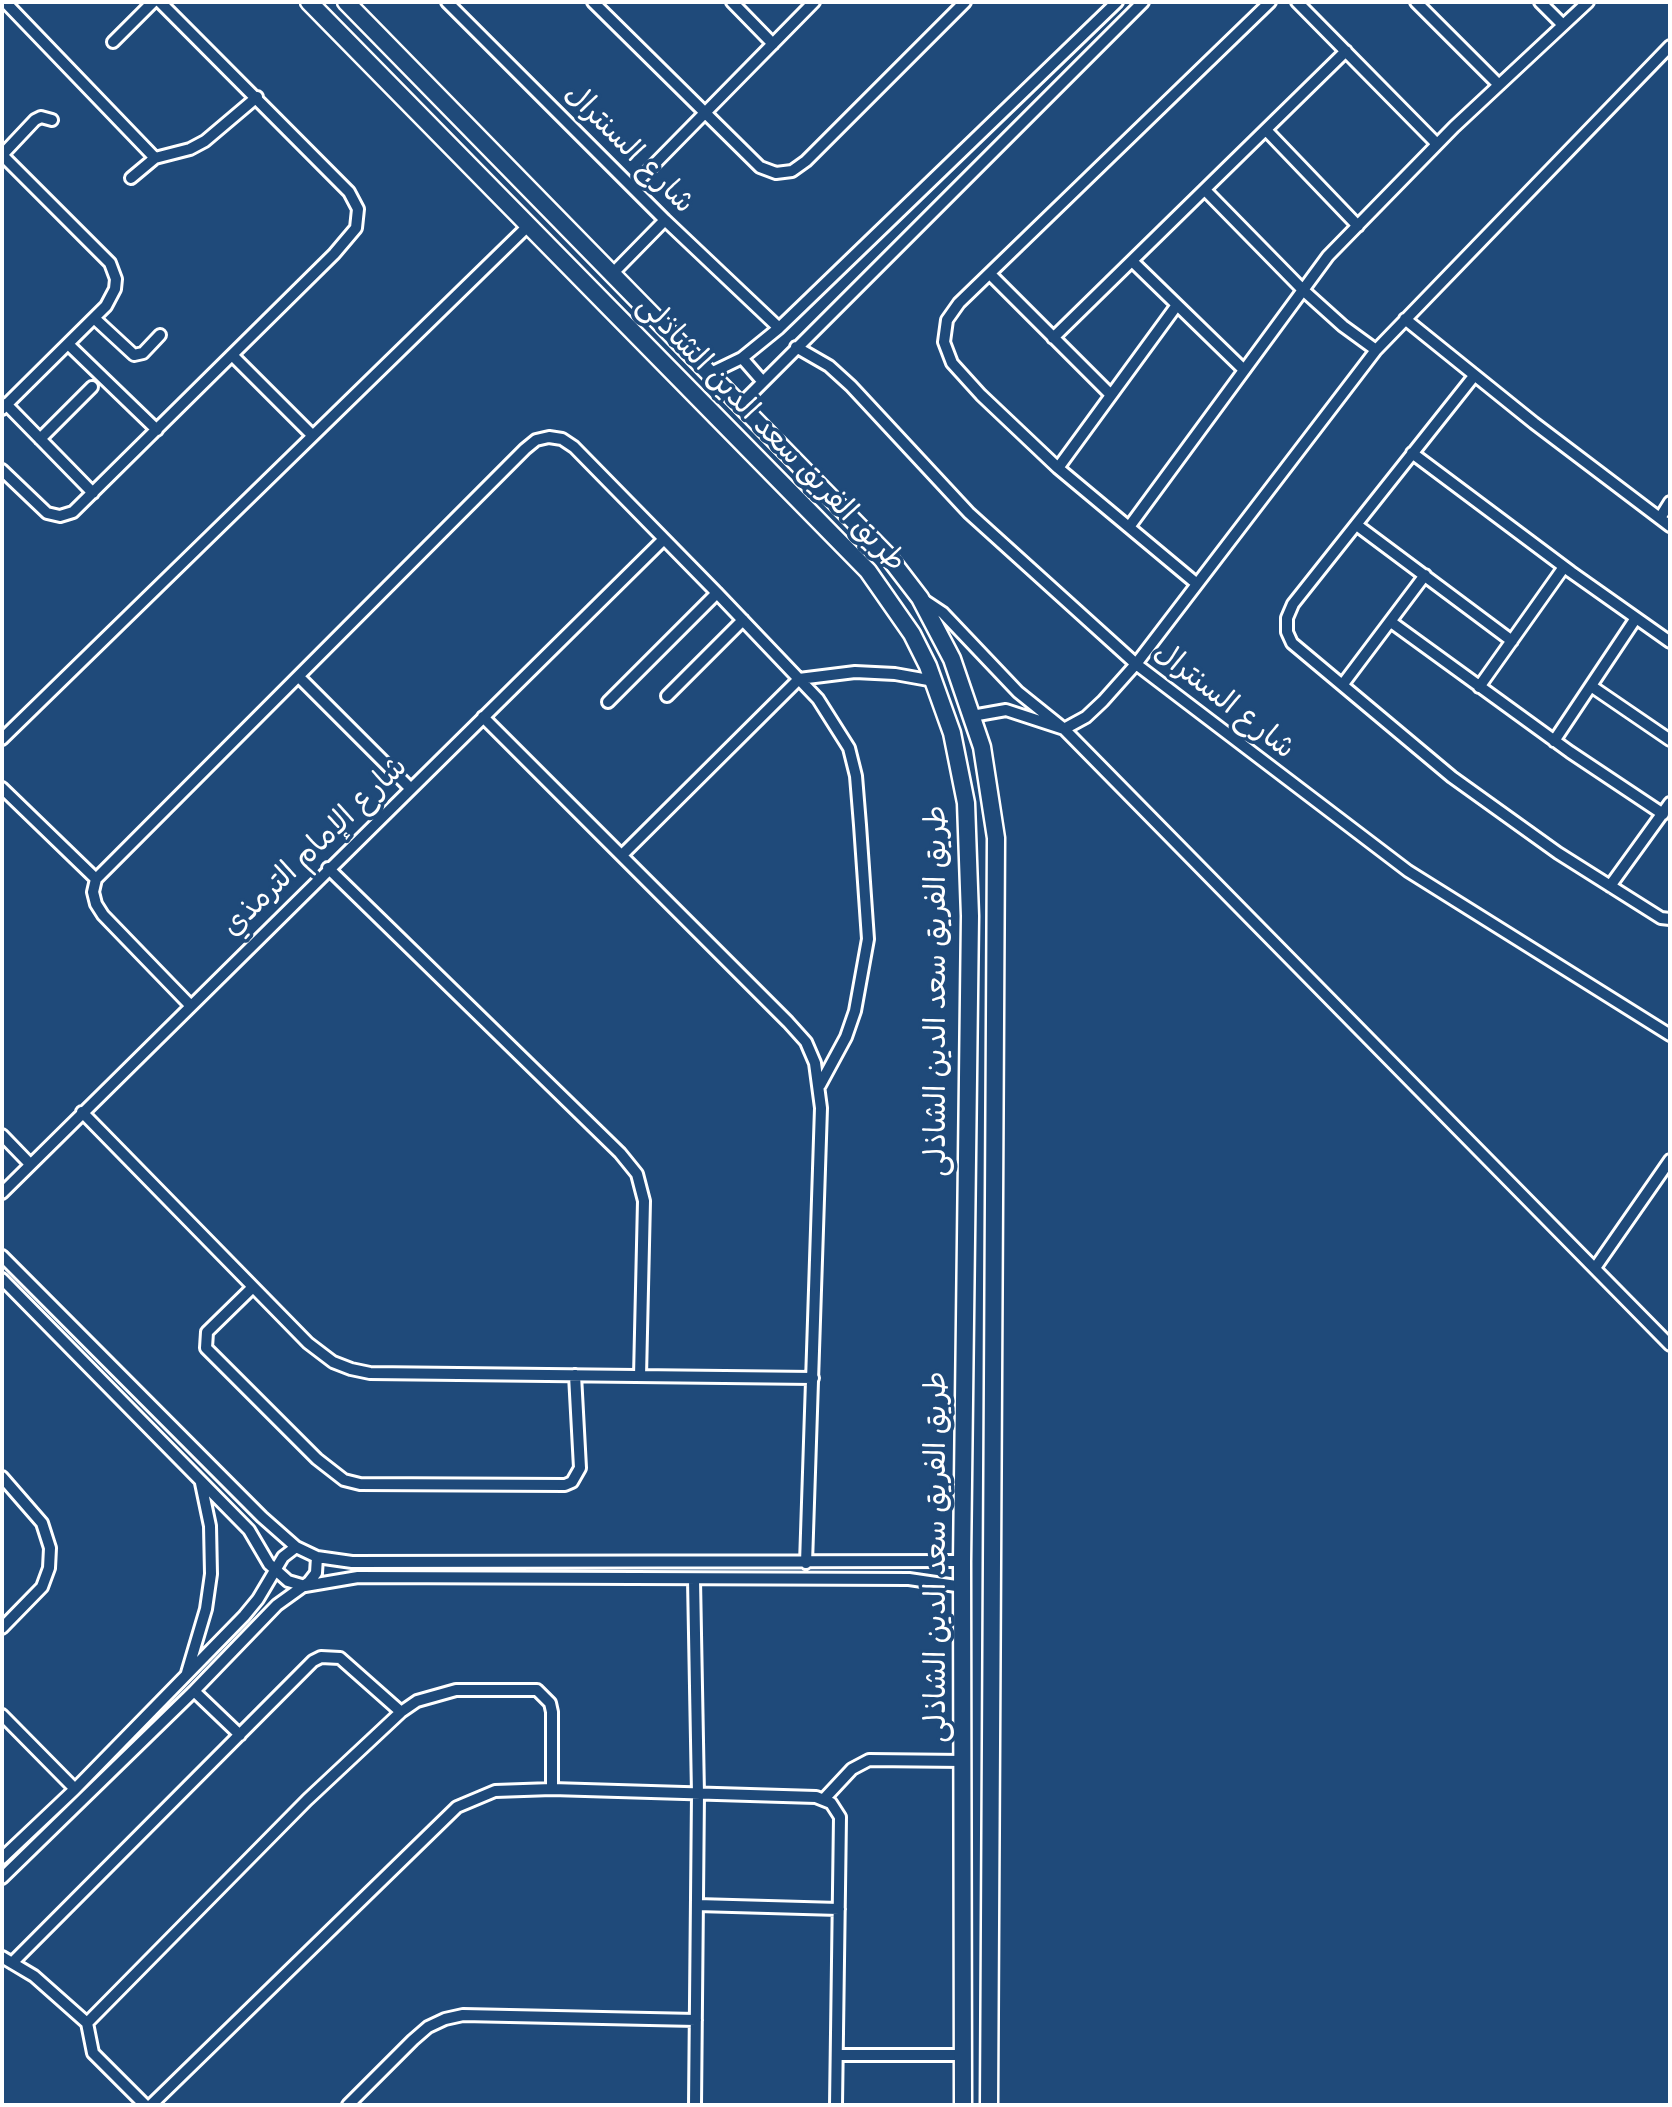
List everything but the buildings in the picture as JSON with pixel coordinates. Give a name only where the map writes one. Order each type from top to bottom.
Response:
[{"type":"street","points":[[5,2],[155,158]]},
{"type":"street","points":[[113,42],[153,2]]},
{"type":"street","points":[[2,470],[41,510],[54,516],[73,512],[351,237],[359,219],[355,200],[349,192],[160,2]]},
{"type":"street","name":"طريق الفريق سعد الدين الشاذلى","points":[[309,2],[759,457],[868,571],[912,634],[934,681],[952,733],[966,803],[970,916],[962,1561],[964,2102]]},
{"type":"street","name":"طريق الفريق سعد الدين الشاذلى","points":[[346,2],[887,555],[920,598],[952,659],[982,747],[996,838],[987,2104]]},
{"type":"street","name":"شارع السنترال","points":[[447,2],[632,187],[779,328]]},
{"type":"street","points":[[593,2],[760,167],[776,173],[792,171],[806,161],[965,2]]},
{"type":"street","points":[[732,2],[772,44]]},
{"type":"street","points":[[632,187],[814,2]]},
{"type":"street","points":[[711,373],[742,358],[779,328],[1117,2]]},
{"type":"street","points":[[740,405],[1143,2]]},
{"type":"street","points":[[1197,584],[1058,468],[952,363],[944,342],[947,320],[990,274],[1270,2]]},
{"type":"street","points":[[1297,2],[1437,144]]},
{"type":"street","points":[[1416,2],[1499,85]]},
{"type":"street","points":[[1540,2],[1563,25]]},
{"type":"street","points":[[1129,527],[1328,256],[1437,144],[1588,2]]},
{"type":"street","points":[[344,37],[352,42],[363,39],[368,29],[367,22]]},
{"type":"street","points":[[972,716],[1006,710],[1064,729],[1086,717],[1136,664],[1376,350],[1670,46]]},
{"type":"street","points":[[379,72],[373,61],[380,52],[389,50],[399,56]]},
{"type":"street","points":[[1054,338],[1346,51]]},
{"type":"street","points":[[131,178],[155,158],[191,149],[205,141],[257,97]]},
{"type":"street","points":[[52,120],[41,117],[35,120],[2,155],[114,270],[116,289],[112,298],[94,318],[4,407],[93,493]]},
{"type":"street","points":[[1266,130],[1358,226]]},
{"type":"street","points":[[1205,190],[1303,290],[1343,326],[1376,350]]},
{"type":"street","points":[[613,273],[665,219]]},
{"type":"street","points":[[2,739],[530,225]]},
{"type":"street","points":[[1132,261],[1244,370]]},
{"type":"street","points":[[990,274],[1111,395]]},
{"type":"street","points":[[1058,468],[1177,305]]},
{"type":"street","points":[[94,318],[134,355],[143,353],[160,335]]},
{"type":"street","points":[[1405,319],[1474,376],[1670,526]]},
{"type":"street","points":[[68,344],[157,430]]},
{"type":"street","name":"شارع السنترال","points":[[796,347],[829,366],[851,386],[969,513],[1136,664],[1408,871],[1670,1035]]},
{"type":"street","points":[[232,355],[312,435]]},
{"type":"street","points":[[742,358],[763,382]]},
{"type":"street","points":[[1474,376],[1358,526],[1293,604],[1287,618],[1287,632],[1292,643],[1452,777],[1610,886],[1661,918],[1670,919]]},
{"type":"street","points":[[40,439],[92,387]]},
{"type":"street","points":[[190,1005],[103,915],[93,892],[96,879],[536,440],[549,437],[562,439],[574,447],[717,593],[799,679],[835,723],[849,748],[859,813],[867,939],[855,1011],[846,1037],[820,1085]]},
{"type":"street","points":[[759,457],[765,460],[776,459],[779,443]]},
{"type":"street","points":[[1412,453],[1564,567],[1670,642]]},
{"type":"street","points":[[794,493],[792,481],[798,475],[804,474],[814,479]]},
{"type":"street","points":[[1660,518],[1670,502]]},
{"type":"street","points":[[1358,526],[1512,641]]},
{"type":"street","name":"شارع الإمام الترمذي","points":[[2,1193],[328,867],[664,539]]},
{"type":"street","points":[[1479,687],[1564,567]]},
{"type":"street","points":[[1343,684],[1425,576]]},
{"type":"street","points":[[608,702],[717,593]]},
{"type":"street","points":[[920,598],[954,623],[1018,692],[1064,729],[1670,1345]]},
{"type":"street","points":[[1554,741],[1636,618]]},
{"type":"street","points":[[667,696],[743,620]]},
{"type":"street","points":[[1391,622],[1554,741],[1663,814]]},
{"type":"street","points":[[622,855],[799,679],[855,672],[895,674],[934,681]]},
{"type":"street","points":[[299,677],[411,788]]},
{"type":"street","points":[[1591,686],[1670,740]]},
{"type":"street","points":[[483,717],[806,1042],[820,1085],[806,1563]]},
{"type":"street","points":[[2,788],[96,879]]},
{"type":"street","points":[[1610,886],[1670,803]]},
{"type":"street","points":[[328,867],[629,1162],[637,1174],[644,1201],[640,1376]]},
{"type":"street","points":[[968,1054],[975,1066],[981,1068],[991,1065],[995,1059]]},
{"type":"street","points":[[967,1102],[975,1093],[981,1093],[995,1103]]},
{"type":"street","points":[[82,1112],[308,1343],[333,1362],[351,1369],[370,1373],[813,1378]]},
{"type":"street","points":[[2,1135],[30,1164]]},
{"type":"street","points":[[1595,1268],[1670,1160]]},
{"type":"street","points":[[2,1257],[262,1517],[296,1547],[317,1557],[352,1562],[962,1561]]},
{"type":"street","points":[[2,1279],[249,1530],[275,1571],[288,1581],[305,1586]]},
{"type":"street","points":[[253,1287],[207,1332],[206,1348],[317,1459],[344,1480],[360,1485],[565,1485],[572,1482],[580,1468],[575,1375]]},
{"type":"street","points":[[2,1477],[42,1522],[50,1548],[49,1568],[42,1587],[2,1628]]},
{"type":"street","points":[[187,1674],[206,1609],[211,1574],[210,1526],[200,1480]]},
{"type":"street","points":[[249,1530],[262,1517]]},
{"type":"street","points":[[2,1858],[75,1789],[257,1601],[283,1557],[296,1547]]},
{"type":"street","points":[[305,1586],[316,1573],[317,1557]]},
{"type":"street","points":[[909,1561],[909,1579]]},
{"type":"street","points":[[351,1577],[345,1569],[352,1562]]},
{"type":"street","points":[[604,1579],[609,1572],[605,1563]]},
{"type":"street","points":[[623,1563],[618,1571],[623,1579]]},
{"type":"street","points":[[750,1563],[751,1580]]},
{"type":"street","points":[[2,1878],[194,1692],[290,1594],[305,1586],[351,1577],[909,1579],[963,1587]]},
{"type":"street","points":[[694,1580],[698,1794],[695,2105]]},
{"type":"street","points":[[257,1601],[267,1602],[272,1612]]},
{"type":"street","points":[[12,1963],[313,1661],[321,1657],[340,1658],[349,1663],[401,1712]]},
{"type":"street","points":[[86,2023],[307,1800],[401,1712],[436,1693],[527,1688],[544,1695],[552,1712],[552,1789]]},
{"type":"street","points":[[194,1692],[240,1735]]},
{"type":"street","points":[[2,1715],[75,1789]]},
{"type":"street","points":[[112,1751],[123,1761]]},
{"type":"street","points":[[824,1799],[852,1769],[869,1760],[964,1760]]},
{"type":"street","points":[[151,2105],[457,1807],[495,1791],[552,1789],[824,1799],[837,1809],[840,1817],[836,2105]]},
{"type":"street","points":[[15,1846],[25,1856]]},
{"type":"street","points":[[697,1905],[839,1909]]},
{"type":"street","points":[[2,1956],[34,1976],[86,2023],[93,2053],[145,2105]]},
{"type":"street","points":[[348,2105],[413,2040],[428,2027],[445,2018],[463,2015],[696,2020]]},
{"type":"street","points":[[837,2055],[963,2055]]}]
